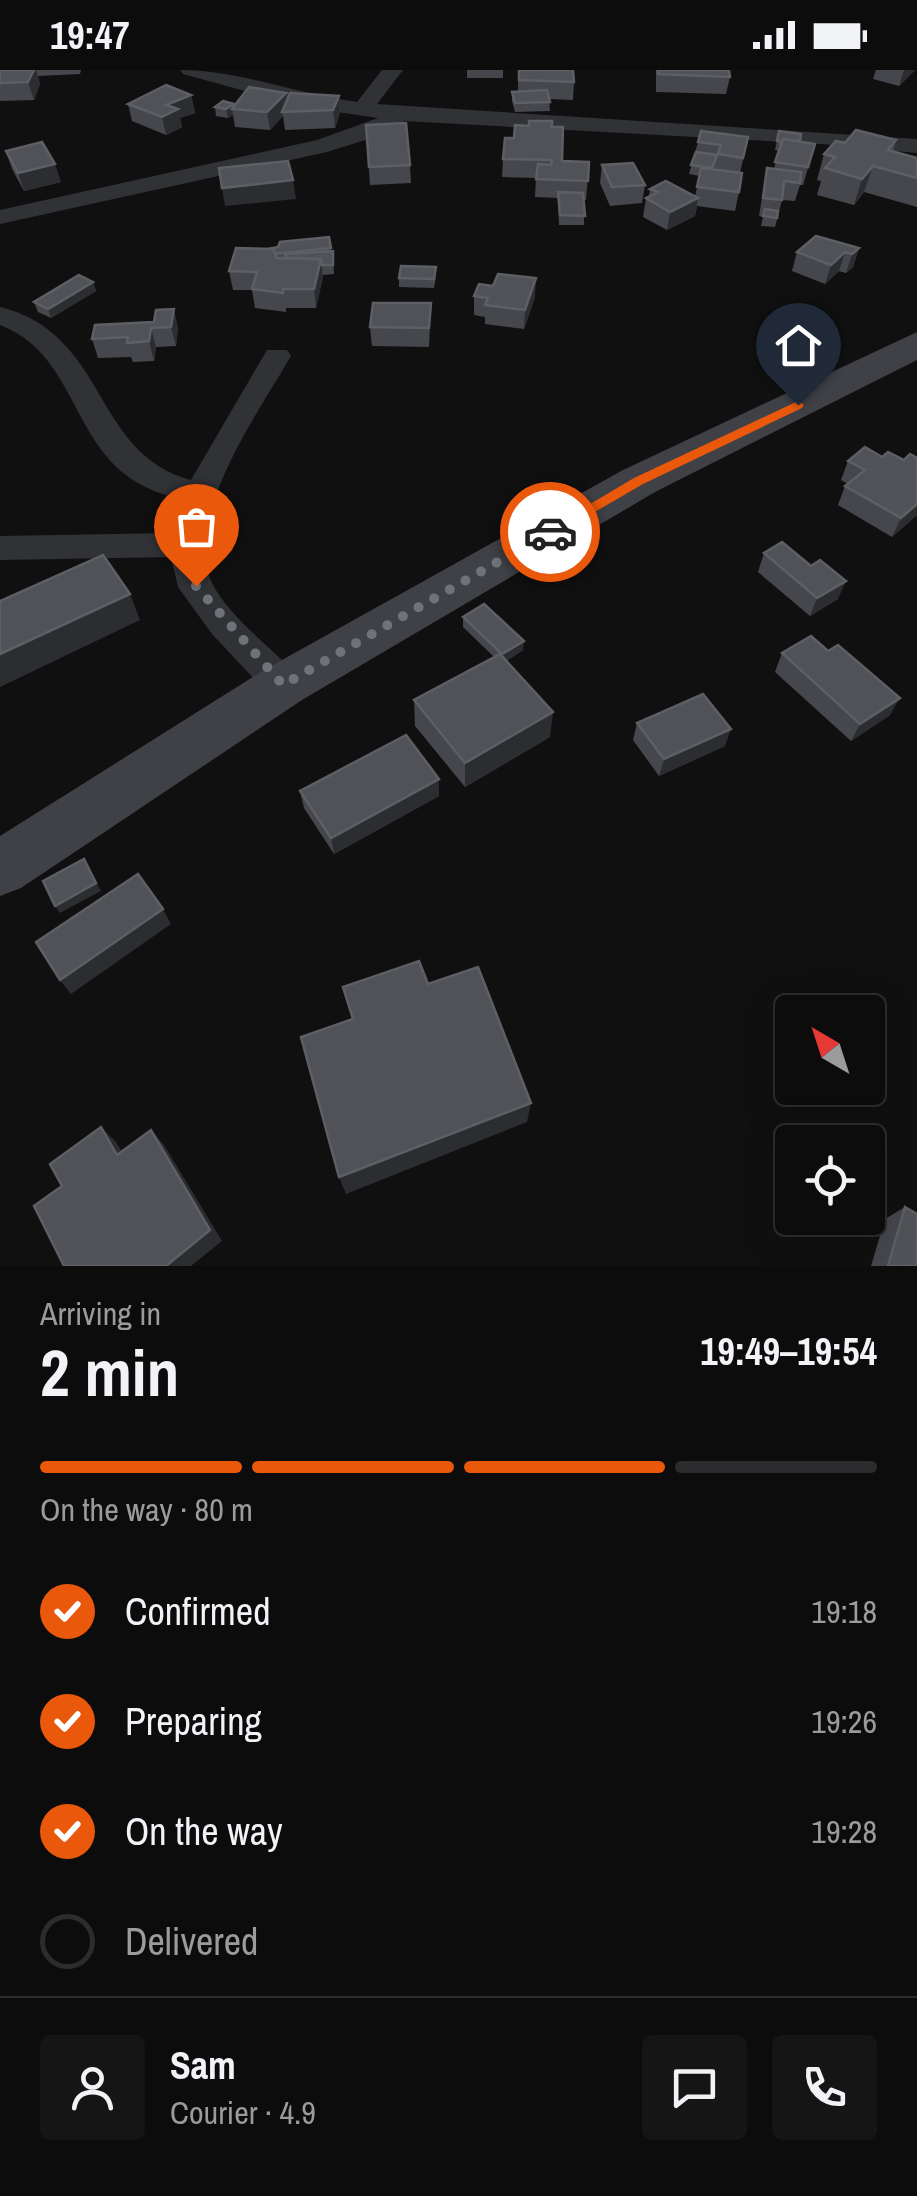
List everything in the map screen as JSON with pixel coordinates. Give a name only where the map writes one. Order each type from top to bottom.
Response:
[{"type":"street","points":[[190,70],[304,100],[400,114],[822,137],[917,146]]},
{"type":"street","points":[[362,109],[393,70]]},
{"type":"street","points":[[0,217],[232,163],[348,142],[370,134],[400,114]]},
{"type":"street","points":[[0,315],[39,334],[68,360],[110,435],[131,462],[175,488],[200,494]]},
{"type":"street","points":[[0,868],[283,685],[638,481],[917,344]]},
{"type":"street","points":[[276,356],[200,494],[187,544],[196,586],[283,685]]},
{"type":"street","points":[[0,548],[187,544]]},
{"type":"building","points":[[0,70],[34,70],[28,82],[0,83]]},
{"type":"building","points":[[519,70],[573,70],[574,82],[519,80]]},
{"type":"building","points":[[658,70],[729,70],[730,77],[658,74]]},
{"type":"building","points":[[166,85],[191,95],[166,105],[178,109],[162,117],[128,104]]},
{"type":"building","points":[[249,87],[286,93],[267,112],[232,109]]},
{"type":"building","points":[[547,90],[550,102],[515,103],[512,92]]},
{"type":"building","points":[[290,93],[339,96],[333,110],[282,112]]},
{"type":"building","points":[[223,101],[234,104],[226,109],[215,107]]},
{"type":"building","points":[[529,121],[552,121],[552,127],[563,127],[562,161],[589,162],[588,181],[536,179],[538,164],[551,165],[552,160],[503,159],[505,138],[514,138],[515,125],[529,126]]},
{"type":"building","points":[[406,123],[410,165],[369,167],[366,125]]},
{"type":"building","points":[[856,130],[896,140],[888,150],[917,158],[917,178],[873,166],[862,179],[825,168],[835,157],[824,154],[836,141],[845,143]]},
{"type":"building","points":[[701,131],[748,137],[743,158],[718,154],[721,145],[698,142]]},
{"type":"building","points":[[779,131],[801,134],[800,141],[777,141]]},
{"type":"building","points":[[783,139],[815,144],[808,167],[775,162]]},
{"type":"building","points":[[42,142],[55,164],[18,173],[6,151]]},
{"type":"building","points":[[696,152],[717,155],[712,168],[691,165]]},
{"type":"building","points":[[288,161],[293,180],[222,188],[219,168]]},
{"type":"building","points":[[633,163],[645,185],[612,187],[602,165]]},
{"type":"building","points":[[701,168],[742,173],[739,192],[697,187]]},
{"type":"building","points":[[767,168],[801,172],[800,183],[784,181],[782,200],[763,198]]},
{"type":"building","points":[[666,181],[698,198],[670,212],[646,198],[658,192],[650,189]]},
{"type":"building","points":[[558,192],[583,193],[585,216],[560,215]]},
{"type":"building","points":[[765,209],[778,211],[777,218],[763,216]]},
{"type":"building","points":[[816,236],[859,248],[852,254],[845,252],[831,265],[797,252]]},
{"type":"building","points":[[329,237],[331,248],[275,254],[268,249],[278,247],[280,242]]},
{"type":"building","points":[[236,248],[273,249],[277,258],[321,259],[314,289],[283,289],[283,293],[252,289],[257,272],[229,271]]},
{"type":"building","points":[[333,251],[333,265],[322,265],[321,259],[285,258],[285,254]]},
{"type":"building","points":[[401,266],[436,267],[434,279],[399,278]]},
{"type":"building","points":[[498,274],[536,278],[525,310],[485,305],[488,298],[474,296],[479,284],[493,286]]},
{"type":"building","points":[[79,275],[93,282],[48,309],[34,302]]},
{"type":"building","points":[[373,303],[431,303],[429,328],[370,327]]},
{"type":"building","points":[[174,309],[171,327],[151,328],[149,341],[127,343],[128,337],[92,339],[95,325],[154,322],[156,310]]},
{"type":"building","points":[[865,447],[882,457],[888,452],[904,460],[910,454],[917,458],[917,504],[901,518],[845,486],[865,470],[848,461]]},
{"type":"building","points":[[782,542],[811,566],[820,560],[846,581],[817,598],[764,553]]},
{"type":"building","points":[[103,555],[130,594],[0,654],[0,601]]},
{"type":"building","points":[[484,604],[524,641],[502,654],[463,617]]},
{"type":"building","points":[[811,636],[828,651],[838,645],[900,698],[860,724],[782,653]]},
{"type":"building","points":[[500,654],[553,712],[465,763],[414,700]]},
{"type":"building","points":[[703,694],[731,729],[664,759],[637,723]]},
{"type":"building","points":[[406,735],[439,779],[331,838],[300,791]]},
{"type":"building","points":[[84,859],[96,883],[55,906],[43,881]]},
{"type":"building","points":[[138,874],[163,909],[60,980],[36,942]]},
{"type":"building","points":[[419,961],[428,984],[478,967],[531,1103],[339,1177],[301,1037],[353,1019],[343,987]]},
{"type":"building","points":[[101,1127],[117,1155],[151,1130],[210,1230],[166,1266],[64,1266],[34,1206],[62,1186],[50,1164]]},
{"type":"building","points":[[905,1207],[917,1214],[917,1266],[888,1266]]},
{"type":"way so far","points":[[196,586],[283,685],[550,532]]},
{"type":"route","points":[[550,532],[638,481],[798,405]]}]
